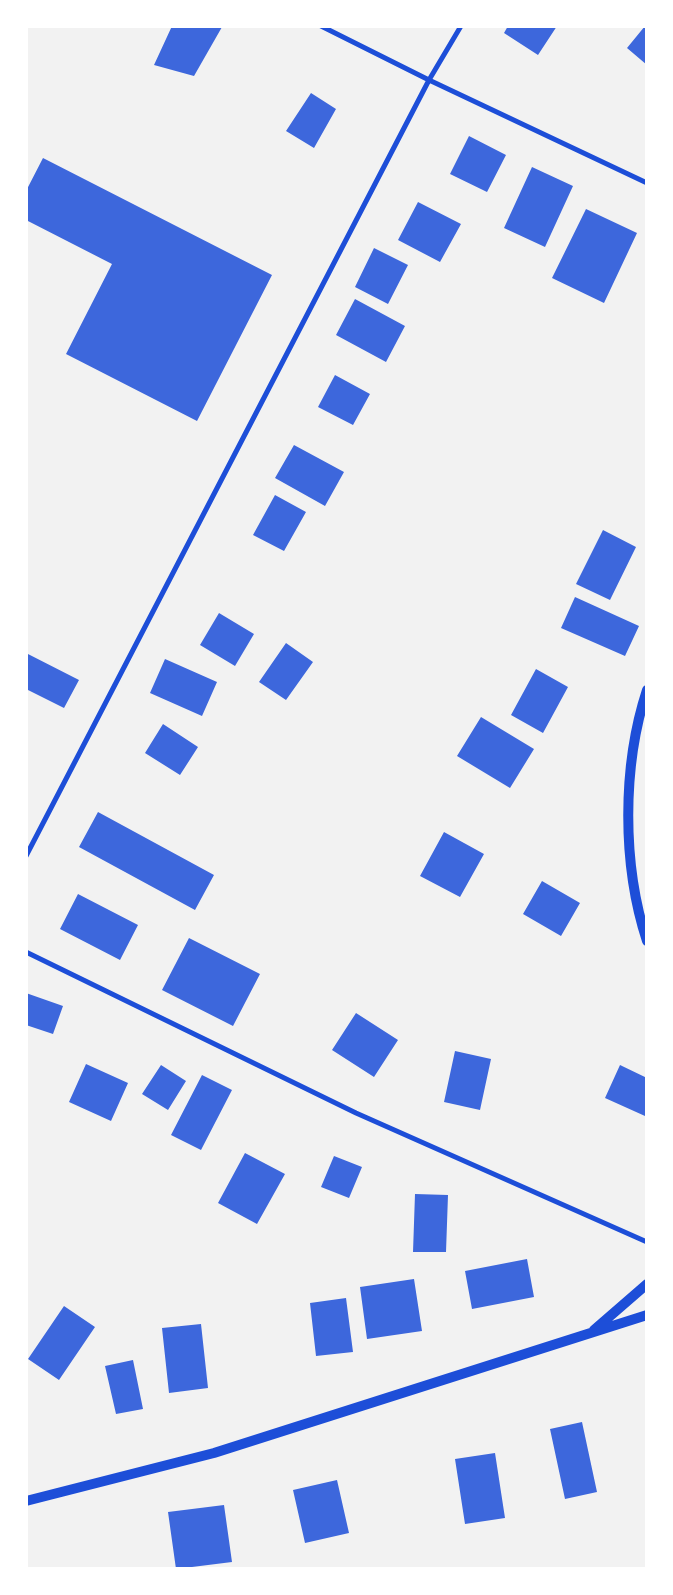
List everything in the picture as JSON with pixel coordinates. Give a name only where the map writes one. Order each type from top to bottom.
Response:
[{"type":"main road","points":[[647,690],[639,714],[633,748],[629,824],[630,869],[640,921],[647,941]]},
{"type":"main road","points":[[591,1332],[647,1284]]},
{"type":"main road","points":[[26,1501],[214,1453],[647,1315]]},
{"type":"street","points":[[321,26],[429,80],[647,183]]},
{"type":"street","points":[[26,856],[429,80],[461,26]]},
{"type":"street","points":[[26,952],[356,1113],[647,1242]]},
{"type":"building","points":[[172,26],[222,27],[194,76],[154,65]]},
{"type":"building","points":[[508,26],[557,26],[538,55],[504,33]]},
{"type":"building","points":[[647,26],[647,65],[627,48]]},
{"type":"building","points":[[311,93],[336,109],[314,148],[286,131]]},
{"type":"building","points":[[469,136],[506,155],[487,192],[450,174]]},
{"type":"building","points":[[43,158],[272,275],[197,421],[66,354],[112,264],[26,220],[26,191]]},
{"type":"building","points":[[532,167],[573,186],[545,247],[504,228]]},
{"type":"building","points":[[418,202],[461,224],[440,262],[398,240]]},
{"type":"building","points":[[586,209],[637,233],[604,303],[552,278]]},
{"type":"building","points":[[374,248],[408,265],[388,304],[355,287]]},
{"type":"building","points":[[355,299],[405,326],[386,362],[336,335]]},
{"type":"building","points":[[335,375],[370,394],[353,425],[318,407]]},
{"type":"building","points":[[294,445],[344,472],[325,506],[275,478]]},
{"type":"building","points":[[275,495],[306,512],[284,551],[253,535]]},
{"type":"building","points":[[603,530],[636,547],[610,600],[576,584]]},
{"type":"building","points":[[575,597],[639,626],[625,656],[561,628]]},
{"type":"building","points":[[219,613],[254,634],[235,666],[200,645]]},
{"type":"building","points":[[286,643],[313,662],[286,700],[259,682]]},
{"type":"building","points":[[26,653],[79,680],[64,708],[26,689]]},
{"type":"building","points":[[165,659],[217,682],[202,716],[150,693]]},
{"type":"building","points":[[536,669],[568,687],[543,733],[511,715]]},
{"type":"building","points":[[481,717],[534,749],[510,788],[457,756]]},
{"type":"building","points":[[163,724],[198,747],[180,775],[145,753]]},
{"type":"building","points":[[98,812],[214,875],[195,910],[79,847]]},
{"type":"building","points":[[444,832],[484,854],[460,897],[420,876]]},
{"type":"building","points":[[542,881],[580,903],[561,936],[523,914]]},
{"type":"building","points":[[78,894],[138,925],[120,960],[60,929]]},
{"type":"building","points":[[189,938],[260,974],[233,1026],[162,990]]},
{"type":"building","points":[[26,993],[63,1006],[53,1034],[26,1025]]},
{"type":"building","points":[[356,1013],[398,1040],[374,1077],[332,1050]]},
{"type":"building","points":[[455,1051],[491,1059],[480,1110],[444,1102]]},
{"type":"building","points":[[86,1064],[128,1083],[111,1121],[69,1102]]},
{"type":"building","points":[[161,1065],[186,1081],[168,1110],[142,1094]]},
{"type":"building","points":[[620,1065],[647,1078],[647,1112],[645,1116],[605,1098]]},
{"type":"building","points":[[202,1075],[232,1090],[201,1150],[171,1135]]},
{"type":"building","points":[[245,1153],[285,1174],[257,1224],[218,1203]]},
{"type":"building","points":[[334,1156],[362,1167],[349,1198],[321,1187]]},
{"type":"building","points":[[415,1194],[448,1195],[446,1252],[413,1252]]},
{"type":"building","points":[[527,1259],[534,1297],[472,1309],[465,1271]]},
{"type":"building","points":[[414,1279],[422,1331],[367,1339],[360,1287]]},
{"type":"building","points":[[346,1298],[353,1352],[316,1356],[310,1303]]},
{"type":"building","points":[[64,1306],[95,1327],[59,1380],[28,1359]]},
{"type":"building","points":[[201,1324],[208,1388],[169,1393],[162,1328]]},
{"type":"building","points":[[133,1360],[143,1409],[116,1414],[105,1366]]},
{"type":"building","points":[[582,1422],[597,1492],[565,1499],[550,1429]]},
{"type":"building","points":[[495,1453],[505,1518],[465,1524],[455,1459]]},
{"type":"building","points":[[337,1480],[349,1533],[305,1543],[293,1490]]},
{"type":"building","points":[[224,1505],[232,1562],[176,1569],[168,1512]]}]
